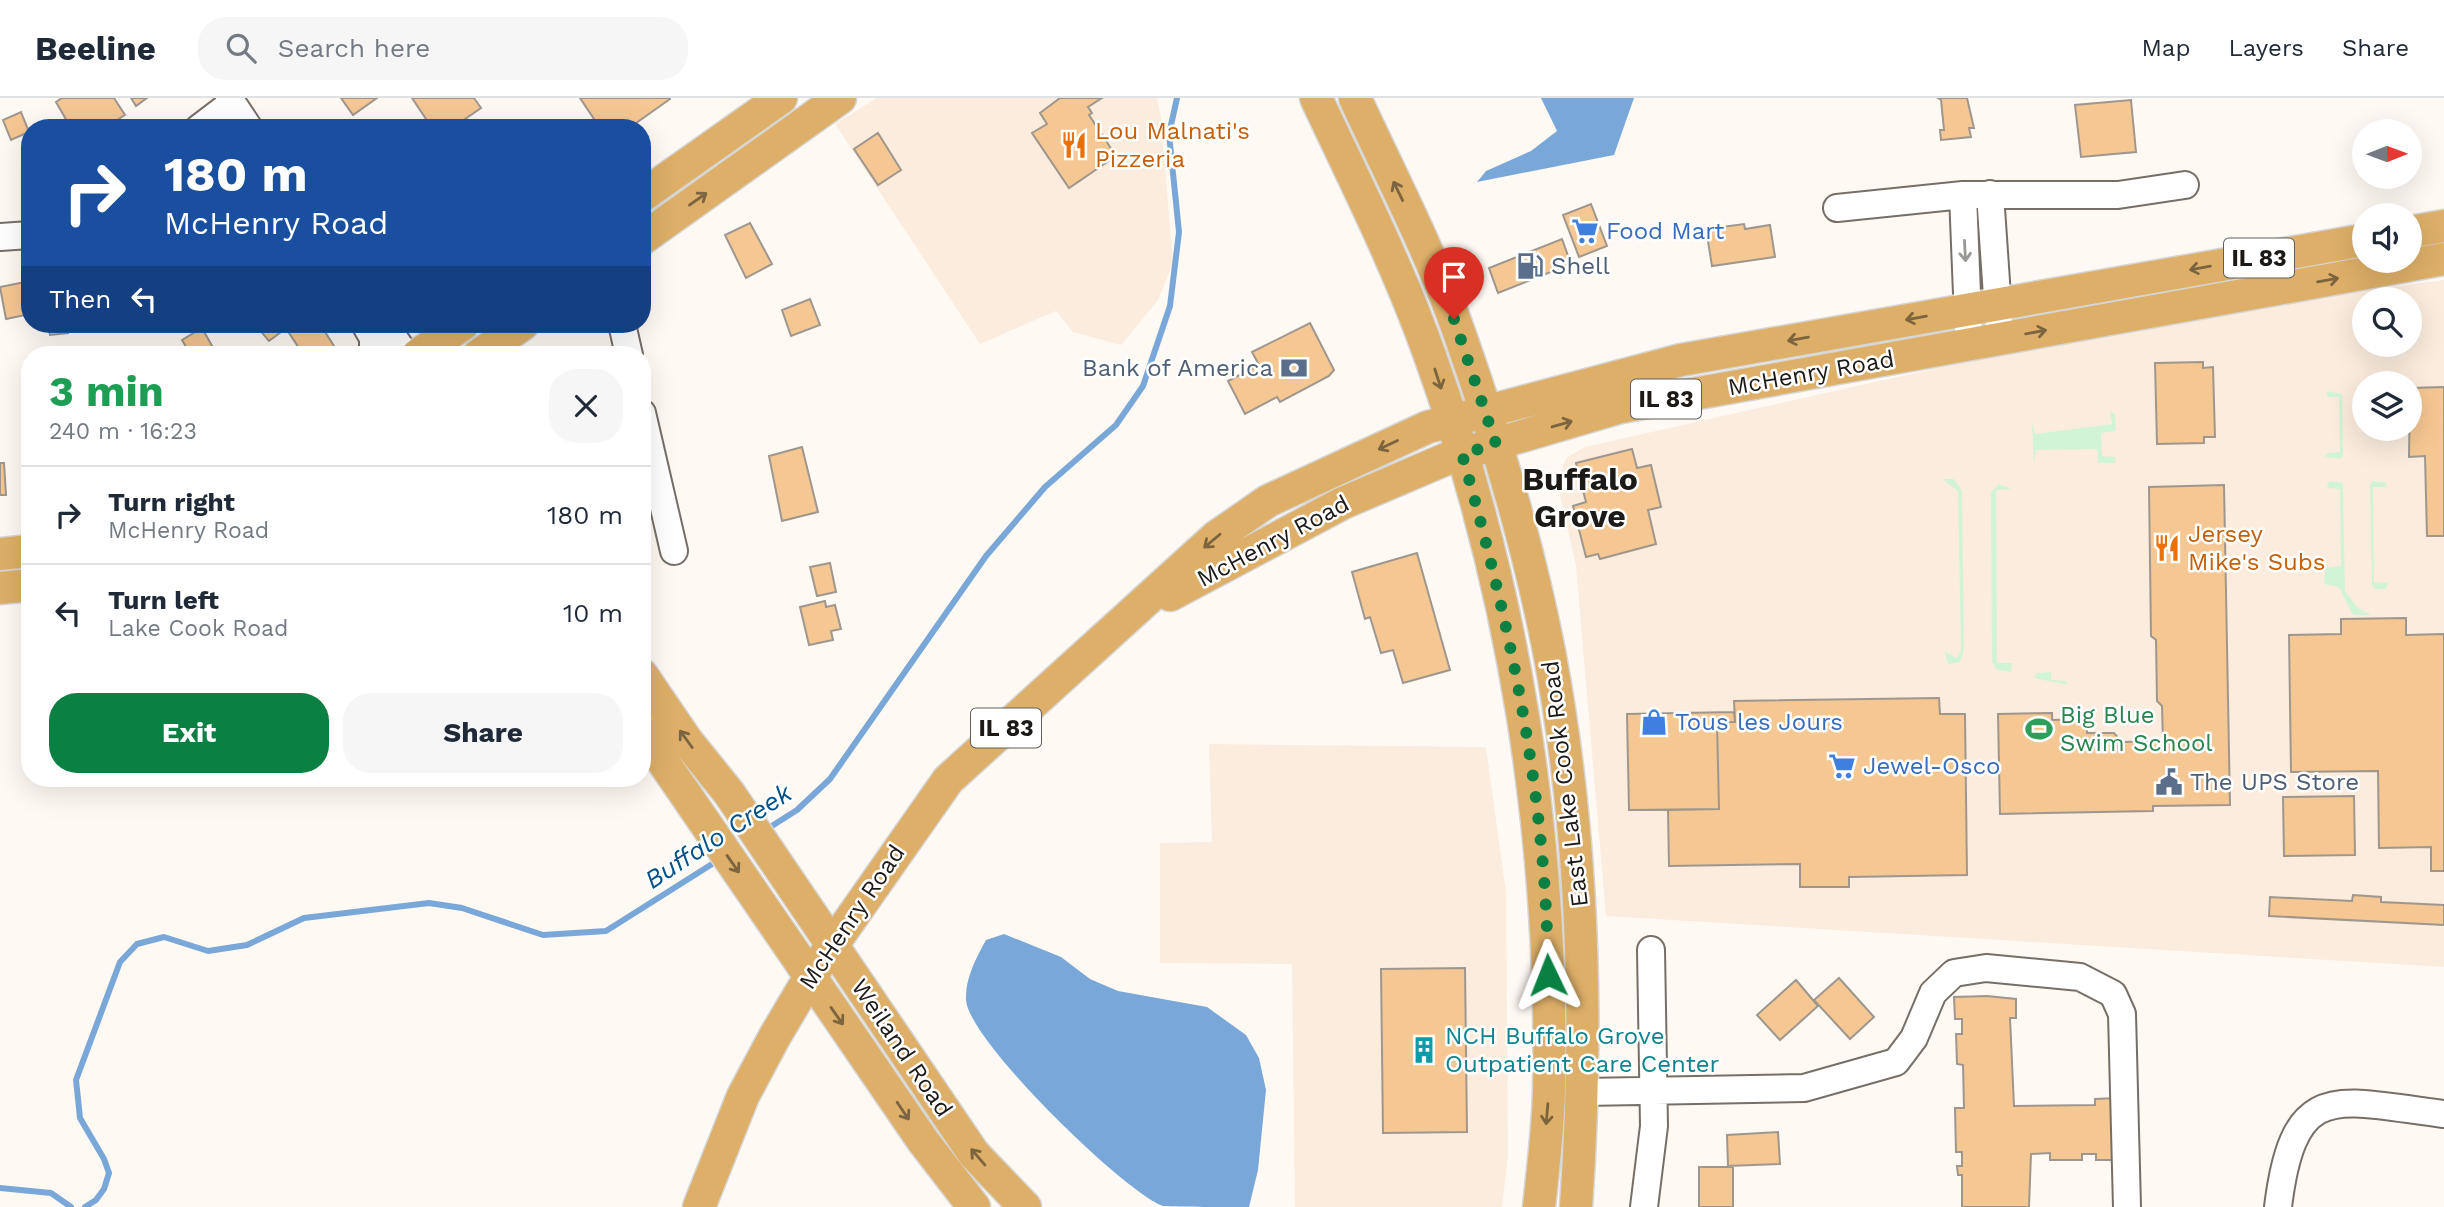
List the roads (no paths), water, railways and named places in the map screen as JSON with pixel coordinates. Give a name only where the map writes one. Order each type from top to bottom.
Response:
[{"type":"main road","points":[[651,190],[781,98]]},
{"type":"main road","points":[[651,233],[840,98]]},
{"type":"main road","name":"East Lake Cook Road","points":[[1316,98],[1386,247],[1430,356],[1462,454],[1503,608],[1527,734],[1539,834],[1548,951],[1549,1069],[1539,1207]]},
{"type":"main road","name":"East Lake Cook Road","points":[[1355,98],[1454,319],[1487,411],[1548,648],[1574,820],[1582,940],[1584,1092],[1576,1207]]},
{"type":"main road","points":[[2422,230],[2444,226]]},
{"type":"main road","name":"McHenry Road","points":[[699,1207],[743,1096],[810,977],[948,780],[1216,537],[1268,501],[1428,427],[1681,359],[1966,307],[2352,242]]},
{"type":"main road","name":"McHenry Road","points":[[1131,615],[1343,503],[1462,454],[1621,407],[2444,259]]},
{"type":"main road","points":[[431,346],[450,333]]},
{"type":"main road","points":[[495,346],[511,333]]},
{"type":"main road","points":[[0,554],[21,552]]},
{"type":"main road","points":[[0,588],[21,586]]},
{"type":"main road","name":"Weiland Road","points":[[651,688],[687,741],[729,793],[833,943],[917,1074],[974,1154],[1025,1207]]},
{"type":"main road","name":"Weiland Road","points":[[651,744],[923,1141],[974,1207]]},
{"type":"street","points":[[209,119],[230,100],[243,119]]},
{"type":"street","points":[[1837,208],[1963,195],[2107,196],[2185,185]]},
{"type":"street","points":[[1990,194],[1999,303],[1999,338]]},
{"type":"street","points":[[1963,195],[1969,343]]},
{"type":"street","points":[[0,237],[21,235]]},
{"type":"street","points":[[651,452],[674,551]]},
{"type":"street","points":[[1644,1207],[1654,1126],[1651,950]]},
{"type":"street","points":[[1584,1092],[1652,1093],[1804,1088],[1896,1062],[1914,1038],[1933,993],[1954,973],[1986,968],[2080,977],[2113,995],[2122,1014],[2127,1207]]},
{"type":"street","points":[[2278,1207],[2289,1145],[2302,1121],[2323,1107],[2349,1103],[2444,1114]]},
{"type":"water","points":[[1541,98],[1634,98],[1614,155],[1477,182],[1486,171],[1531,151],[1557,131]]},
{"type":"water","points":[[1004,934],[1061,957],[1090,979],[1118,991],[1207,1007],[1246,1035],[1259,1058],[1266,1090],[1258,1170],[1249,1207],[1163,1206],[1143,1195],[1084,1145],[1019,1079],[973,1020],[966,1000],[969,977],[986,940]]},
{"type":"waterway","name":"Buffalo Creek","points":[[764,831],[797,810],[830,779],[986,556],[1045,487],[1116,425],[1143,386],[1170,306],[1179,232],[1169,134],[1177,98]]},
{"type":"waterway","name":"Buffalo Creek","points":[[85,1207],[96,1200],[104,1189],[109,1173],[104,1159],[80,1118],[76,1080],[120,962],[137,944],[164,937],[208,951],[247,945],[304,918],[429,903],[462,908],[543,935],[606,931],[720,859]]},
{"type":"waterway","name":"Buffalo Creek","points":[[0,1188],[51,1193],[71,1207]]},
{"type":"place","name":"Lou Malnati's Pizzeria","points":[[1074,145]]},
{"type":"place","name":"Food Mart","points":[[1585,231]]},
{"type":"place","name":"Shell","points":[[1530,266]]},
{"type":"place","name":"Bank of America","points":[[1294,368]]},
{"type":"place","name":"Jersey Mike's Subs","points":[[2167,548]]},
{"type":"place","name":"Tous les Jours","points":[[1654,722]]},
{"type":"place","name":"Big Blue Swim School","points":[[2039,729]]},
{"type":"place","name":"Jewel-Osco","points":[[1842,766]]},
{"type":"place","name":"The UPS Store","points":[[2169,782]]},
{"type":"place","name":"NCH Buffalo Grove Outpatient Care Center","points":[[1424,1050]]},
{"type":"district","name":"Buffalo Grove","points":[[1580,498]]}]
